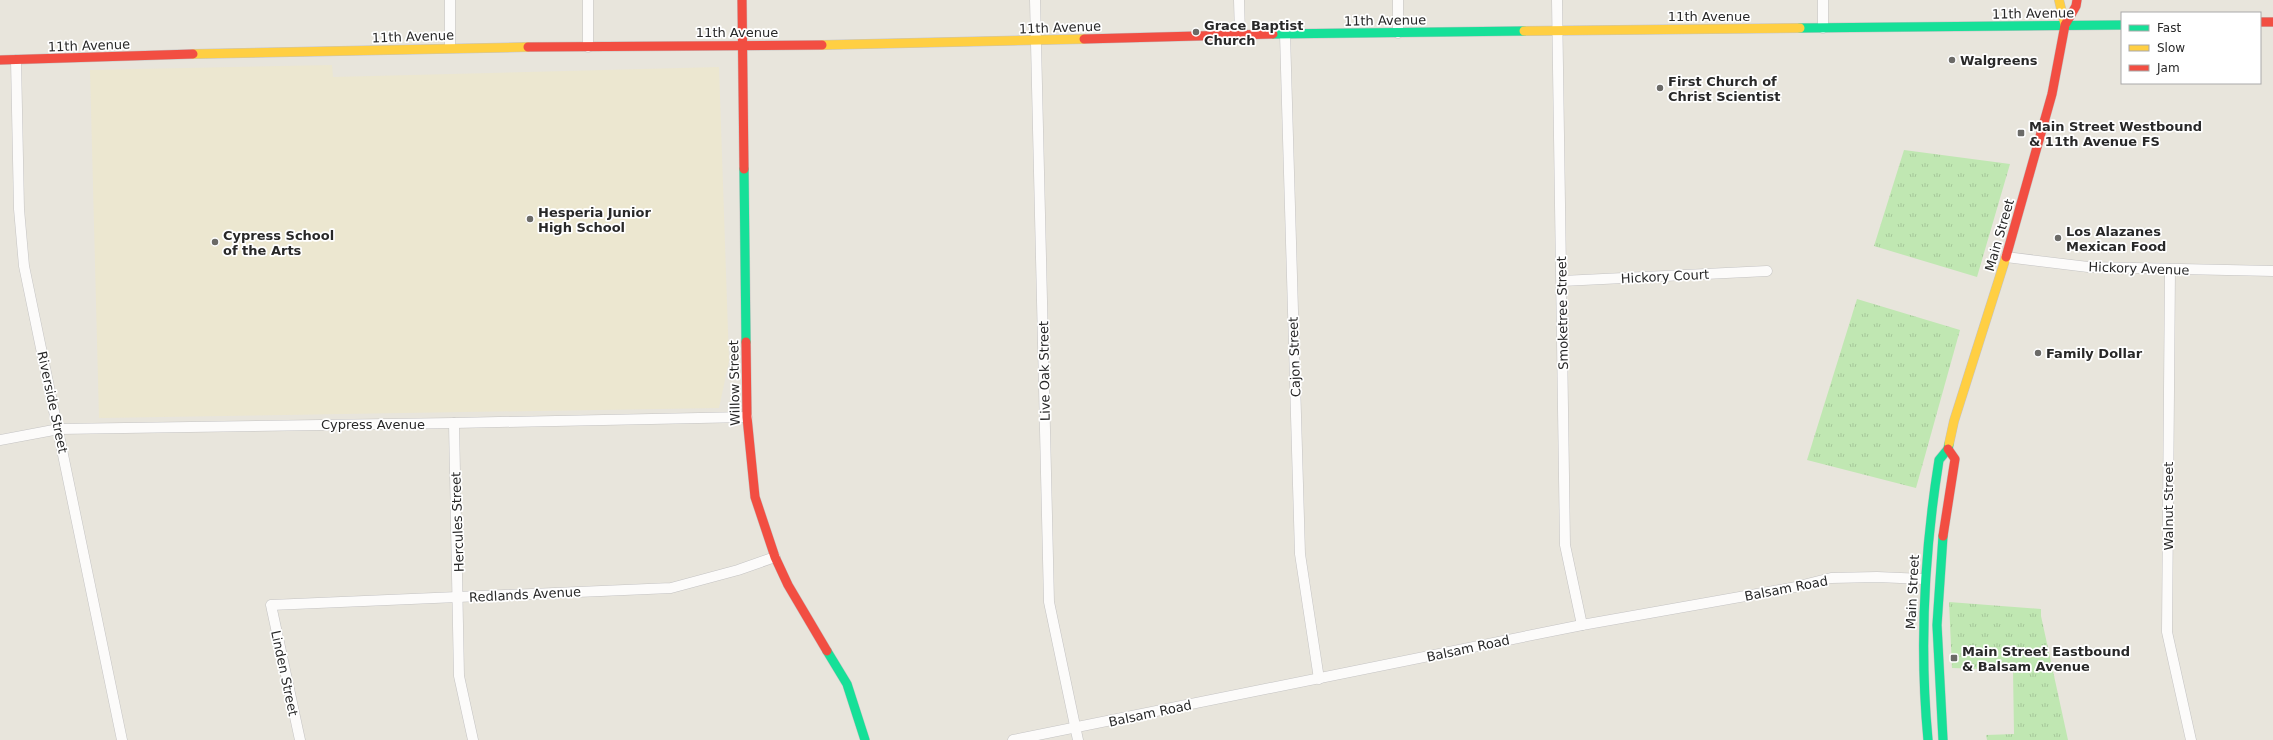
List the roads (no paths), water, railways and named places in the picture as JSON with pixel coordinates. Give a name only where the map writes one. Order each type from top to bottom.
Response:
[{"type":"main road","name":"Willow Street","points":[[742,0],[747,417],[756,497],[775,557],[788,585],[847,684],[865,740]]},
{"type":"main road","name":"Main Street","points":[[2059,0],[2059,6],[2065,25]]},
{"type":"main road","name":"Main Street","points":[[1928,740],[1923,681],[1924,579],[1932,504],[1939,460],[1948,449],[1954,421],[2006,257],[2052,94],[2065,25],[2076,6],[2077,0]]},
{"type":"main road","points":[[2261,22],[2273,22]]},
{"type":"main road","name":"11th Avenue","points":[[0,60],[450,47],[588,47],[742,44],[862,45],[1037,42],[1285,34],[2121,25]]},
{"type":"main road","name":"Main Street","points":[[1943,740],[1938,674],[1937,623],[1940,561],[1955,459],[1948,449]]},
{"type":"main road","points":[[1924,579],[1930,591],[1932,650],[1938,674]]},
{"type":"street","points":[[450,0],[450,47]]},
{"type":"street","points":[[588,0],[588,47]]},
{"type":"street","name":"Live Oak Street","points":[[1035,0],[1049,602],[1078,740]]},
{"type":"street","points":[[1239,0],[1240,35]]},
{"type":"street","points":[[1398,0],[1398,33]]},
{"type":"street","name":"Smoketree Street","points":[[1557,0],[1565,545],[1582,625]]},
{"type":"street","points":[[1823,0],[1823,28]]},
{"type":"street","name":"Cajon Street","points":[[1285,34],[1300,554],[1319,679]]},
{"type":"street","name":"Riverside Street","points":[[16,60],[19,209],[24,266],[59,429],[122,740]]},
{"type":"street","name":"Hickory Avenue","points":[[2006,257],[2088,267],[2273,271]]},
{"type":"street","name":"Walnut Street","points":[[2170,269],[2167,632],[2191,740]]},
{"type":"street","name":"Hickory Court","points":[[1562,281],[1767,271]]},
{"type":"street","name":"Cypress Avenue","points":[[0,440],[59,429],[454,424],[747,417]]},
{"type":"street","name":"Hercules Street","points":[[454,424],[459,597],[459,676],[473,740]]},
{"type":"street","name":"Redlands Avenue","points":[[271,605],[671,588],[738,570],[775,557]]},
{"type":"street","name":"Balsam Road","points":[[1013,740],[1076,729],[1582,625],[1791,588],[1831,578],[1877,577],[1924,579]]},
{"type":"street","name":"Linden Street","points":[[271,605],[300,740]]},
{"type":"place","name":"Grace Baptist Church","points":[[1196,32]]},
{"type":"place","name":"Walgreens","points":[[1952,60]]},
{"type":"place","name":"First Church of Christ Scientist","points":[[1660,88]]},
{"type":"place","name":"Main Street Westbound & 11th Avenue FS","points":[[2021,133]]},
{"type":"place","name":"Hesperia Junior High School","points":[[530,219]]},
{"type":"place","name":"Los Alazanes Mexican Food","points":[[2058,238]]},
{"type":"place","name":"Cypress School of the Arts","points":[[215,242]]},
{"type":"place","name":"Family Dollar","points":[[2038,353]]},
{"type":"place","name":"Main Street Eastbound & Balsam Avenue","points":[[1954,658]]}]
